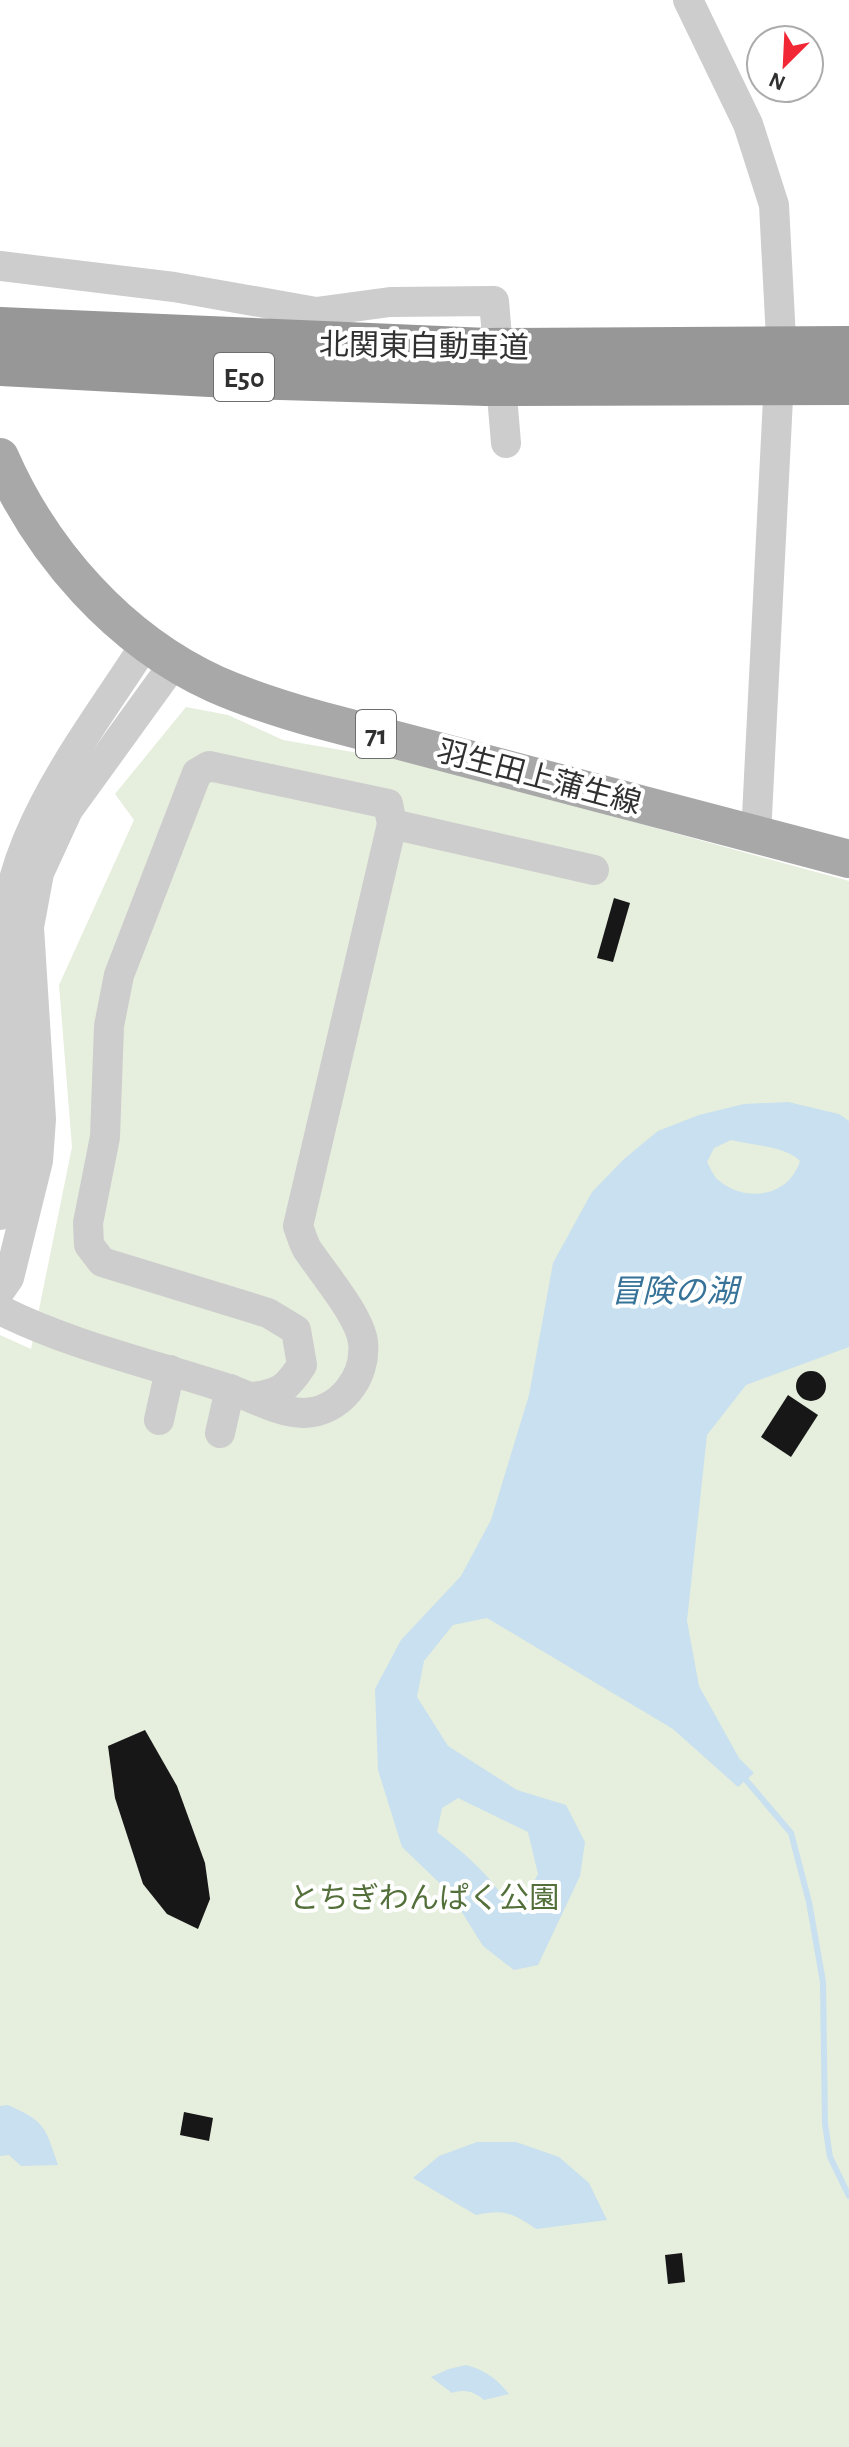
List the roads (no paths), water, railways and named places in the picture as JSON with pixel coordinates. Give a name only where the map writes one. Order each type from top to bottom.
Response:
[{"type":"highway","name":"北関東自動車道","points":[[0,329],[487,367],[849,383]]},
{"type":"highway","name":"北関東自動車道","points":[[0,364],[248,377],[849,348]]},
{"type":"main road","name":"羽生田上蒲生線","points":[[0,457],[38,531],[102,604],[160,653],[213,683],[267,705],[849,859]]},
{"type":"street","points":[[688,0],[748,124],[774,205],[781,339],[756,836]]},
{"type":"street","points":[[0,266],[174,287],[316,312],[390,302],[494,301],[506,443]]},
{"type":"street","points":[[0,1215],[13,1158],[16,1118],[6,923],[18,863],[47,798],[160,653]]},
{"type":"street","points":[[0,1291],[9,1278],[38,1161],[41,1119],[29,927],[39,873],[68,810],[151,691],[160,653]]},
{"type":"street","points":[[0,1310],[39,1329],[241,1393],[268,1405],[301,1413],[316,1411],[345,1395],[357,1378],[363,1360],[363,1340],[356,1321],[305,1245],[298,1226],[392,824],[388,804],[209,766],[197,773],[119,975],[109,1026],[105,1137],[88,1223],[89,1245],[102,1262],[268,1313],[296,1330],[302,1365],[290,1385],[272,1395],[241,1393]]},
{"type":"street","points":[[392,824],[594,870]]},
{"type":"street","points":[[159,1420],[170,1370]]},
{"type":"street","points":[[220,1433],[241,1393]]},
{"type":"water","name":"冒険の湖","points":[[788,1102],[839,1114],[849,1121],[849,1347],[746,1385],[707,1435],[687,1621],[699,1686],[739,1758],[754,1773],[738,1787],[673,1729],[487,1618],[453,1625],[424,1661],[417,1697],[448,1746],[517,1790],[566,1805],[585,1842],[580,1876],[538,1965],[514,1970],[483,1946],[450,1893],[402,1847],[378,1770],[375,1689],[401,1640],[461,1576],[491,1520],[529,1395],[553,1263],[592,1192],[624,1159],[658,1131],[699,1115],[744,1104]],"holes":[[[731,1140],[777,1149],[800,1161],[786,1183],[776,1189],[765,1193],[740,1192],[717,1179],[707,1162],[714,1148]],[[458,1798],[528,1832],[538,1874],[523,1902],[505,1900],[474,1863],[437,1832],[442,1808]]]},
{"type":"water","points":[[8,2105],[30,2116],[42,2127],[58,2165],[21,2166],[9,2155],[0,2156],[0,2106]]},
{"type":"water","points":[[477,2142],[516,2142],[559,2157],[589,2183],[607,2220],[536,2229],[508,2214],[494,2212],[476,2215],[413,2178],[439,2156]]},
{"type":"water","points":[[466,2365],[490,2376],[509,2394],[484,2400],[469,2392],[452,2393],[431,2377]]},
{"type":"waterway","points":[[746,1780],[791,1833],[809,1902],[823,1982],[825,2124],[830,2157],[849,2196]]},
{"type":"park label","name":"とちぎわんぱく公園","points":[[424,1898]]}]
